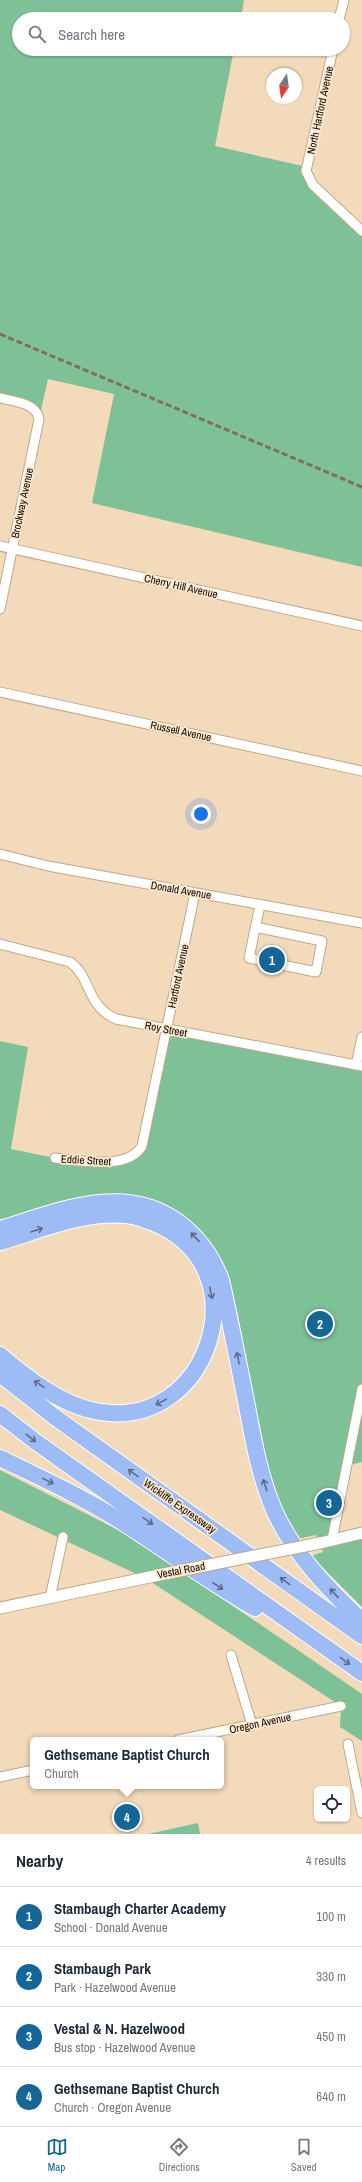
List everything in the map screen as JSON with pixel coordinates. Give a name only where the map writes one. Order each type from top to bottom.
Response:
[{"type":"highway","points":[[0,1229],[67,1208],[101,1202],[120,1202],[142,1205],[158,1211],[173,1219],[196,1238],[211,1258],[221,1280],[256,1453],[264,1484],[274,1510],[307,1562],[332,1591],[362,1621]]},
{"type":"highway","points":[[0,1242],[54,1225],[90,1217],[127,1215],[146,1220],[178,1237],[197,1257],[209,1283],[214,1316],[210,1343],[196,1371],[184,1386],[168,1398],[139,1411],[110,1413],[83,1407],[49,1390],[0,1355]]},
{"type":"highway","name":"Wickliffe Expressway","points":[[0,1374],[61,1422],[362,1636]]},
{"type":"highway","points":[[0,1414],[36,1442],[362,1673]]},
{"type":"highway","points":[[0,1458],[72,1493],[121,1521],[231,1594],[328,1649]]},
{"type":"street","points":[[341,12],[344,0]]},
{"type":"street","name":"North Hartford Avenue","points":[[331,56],[306,171],[313,184],[362,231]]},
{"type":"street","name":"Brockway Avenue","points":[[0,398],[24,404],[36,412],[39,420],[0,609]]},
{"type":"street","name":"Cherry Hill Avenue","points":[[0,546],[362,626]]},
{"type":"street","name":"Russell Avenue","points":[[0,692],[362,771]]},
{"type":"street","name":"Donald Avenue","points":[[0,854],[48,866],[362,923]]},
{"type":"street","name":"Hartford Avenue","points":[[139,1152],[144,1139],[195,893]]},
{"type":"street","points":[[255,928],[322,941],[316,972],[249,958],[255,928],[260,904]]},
{"type":"street","name":"Roy Street","points":[[0,944],[70,962],[77,967],[93,1000],[106,1014],[116,1019],[359,1066]]},
{"type":"street","points":[[359,1066],[362,1039]]},
{"type":"street","name":"Eddie Street","points":[[55,1158],[113,1162],[126,1160],[139,1152]]},
{"type":"street","points":[[332,1540],[362,1389]]},
{"type":"street","name":"Vestal Road","points":[[0,1608],[362,1534]]},
{"type":"street","points":[[50,1598],[63,1537]]},
{"type":"street","points":[[231,1655],[252,1725]]},
{"type":"street","name":"Oregon Avenue","points":[[193,1737],[341,1706]]},
{"type":"street","points":[[348,1744],[362,1813]]},
{"type":"street","points":[[0,1776],[30,1771]]},
{"type":"green space","points":[[0,0],[244,0],[242,12],[12,12],[12,56],[233,56],[215,146],[307,167],[306,171],[362,231],[362,567],[92,503],[114,394],[48,379],[39,419],[38,415],[0,398]]},
{"type":"green space","points":[[167,1029],[362,1066],[362,1462],[346,1466],[332,1539],[362,1533],[362,1607],[311,1556],[323,1552],[316,1535],[297,1539],[280,1507],[268,1467],[230,1282],[217,1254],[143,1198],[109,1195],[0,1223],[0,1041],[28,1047],[11,1149],[55,1158],[113,1162],[139,1152]]},
{"type":"green space","points":[[0,1470],[132,1537],[362,1694],[362,1741],[340,1727],[341,1706],[145,1578],[0,1510]]},
{"type":"green space","points":[[198,1823],[200,1834],[148,1834]]},
{"type":"railway","points":[[0,334],[362,487]]},
{"type":"place","name":"Stambaugh Charter Academy","points":[[272,960]]},
{"type":"place","name":"Stambaugh Park","points":[[320,1324]]},
{"type":"place","name":"Vestal & N. Hazelwood","points":[[329,1503]]},
{"type":"place","name":"Gethsemane Baptist Church","points":[[127,1817]]}]
